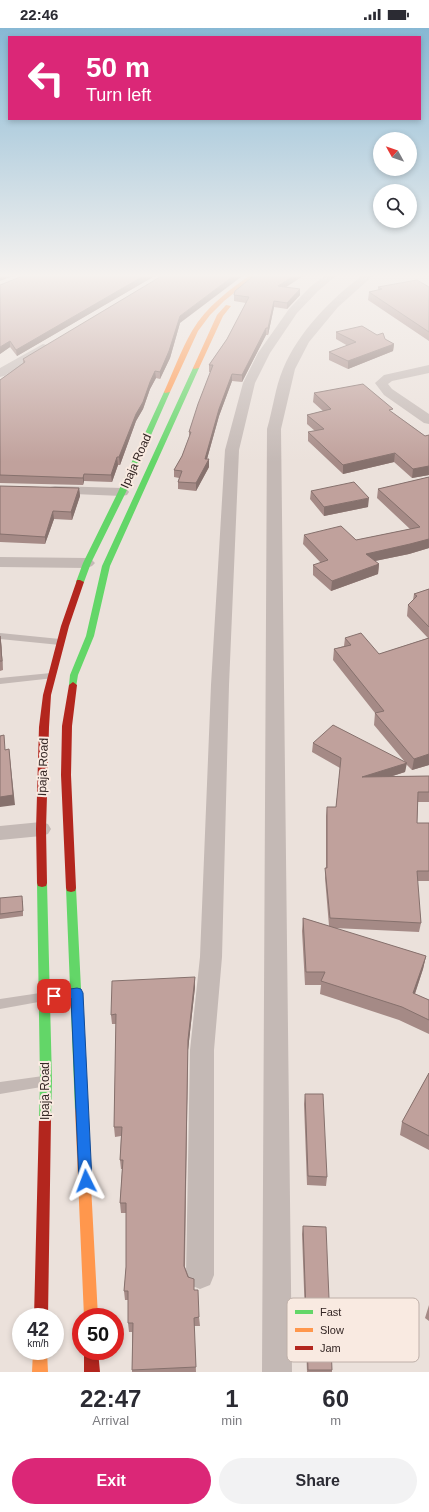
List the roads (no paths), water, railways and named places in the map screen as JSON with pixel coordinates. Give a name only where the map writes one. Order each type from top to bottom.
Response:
[{"type":"main road","name":"Ipaja Road","points":[[41,1308],[46,1081],[43,997],[41,829],[44,727],[51,676],[60,642],[87,563],[122,492],[194,337]]},
{"type":"main road","name":"Ipaja Road","points":[[91,1308],[66,775],[67,726],[74,674],[90,636],[106,566],[210,337]]},
{"type":"main road","points":[[43,997],[77,993]]},
{"type":"main road","points":[[40,1360],[40,1372]]},
{"type":"main road","points":[[91,1360],[92,1372]]},
{"type":"street","points":[[200,1275],[202,1050],[211,957],[220,685],[232,450],[250,383],[264,353],[274,337]]},
{"type":"street","points":[[277,1372],[274,429],[289,371],[294,360],[309,337]]},
{"type":"street","points":[[0,373],[55,340]]},
{"type":"street","points":[[429,369],[388,378],[381,383],[388,392],[429,420]]},
{"type":"street","points":[[38,490],[122,492]]},
{"type":"street","points":[[0,562],[87,563]]},
{"type":"street","points":[[0,833],[41,829]]},
{"type":"lane","points":[[0,636],[60,642]]},
{"type":"lane","points":[[0,682],[51,676]]},
{"type":"lane","points":[[0,1004],[43,997]]},
{"type":"lane","points":[[0,1088],[46,1081]]}]
